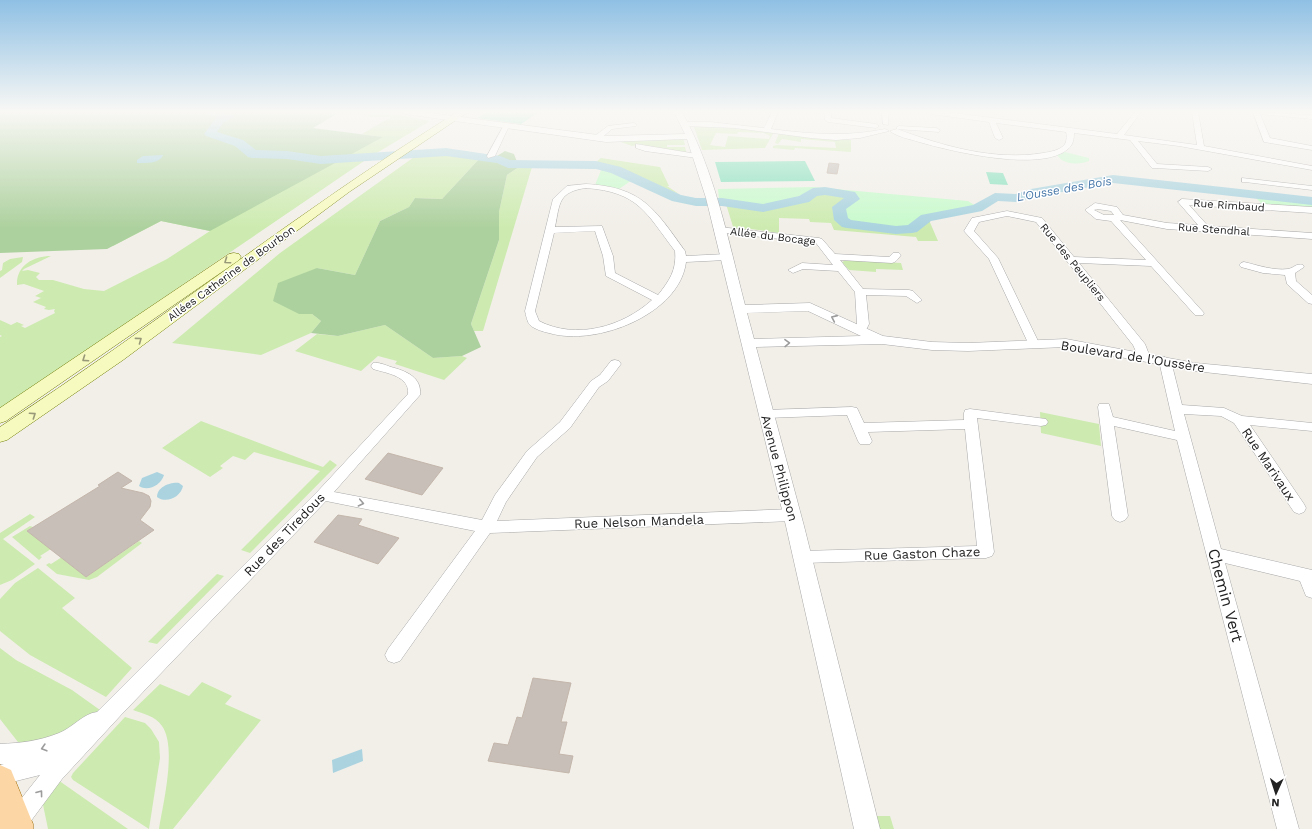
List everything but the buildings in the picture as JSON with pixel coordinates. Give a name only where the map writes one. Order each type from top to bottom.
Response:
[{"type":"main road","name":"Allées Catherine de Bourbon","points":[[0,417],[394,151]]},
{"type":"main road","name":"Allées Catherine de Bourbon","points":[[0,436],[70,390],[384,157],[401,151]]},
{"type":"main road","points":[[0,781],[16,826]]},
{"type":"street","points":[[491,156],[494,151]]},
{"type":"street","points":[[658,151],[697,156]]},
{"type":"street","name":"Avenue Philippon","points":[[695,151],[712,201],[792,515],[867,829]]},
{"type":"street","points":[[963,151],[1020,157],[1046,155],[1059,151]]},
{"type":"street","points":[[1142,151],[1155,166],[1208,169]]},
{"type":"street","points":[[1216,151],[1312,168]]},
{"type":"street","points":[[1245,180],[1312,188]]},
{"type":"street","points":[[586,186],[606,187],[623,191],[638,199],[681,255],[679,274],[660,300],[651,308],[631,320],[606,329],[572,334],[548,330],[534,323],[530,311],[549,230],[557,199],[570,188],[586,186]]},
{"type":"street","name":"Rue Rimbaud","points":[[1205,228],[1182,202],[1312,210]]},
{"type":"street","name":"Rue des Peupliers","points":[[1032,343],[993,258],[969,231],[975,220],[994,214],[1017,212],[1039,220],[1139,344],[1144,356]]},
{"type":"street","name":"Rue Stendhal","points":[[1153,263],[1115,218],[1167,226],[1312,236]]},
{"type":"street","points":[[549,230],[599,228],[608,256],[610,274],[660,300]]},
{"type":"street","name":"Allée du Bocage","points":[[719,230],[819,241],[860,292]]},
{"type":"street","points":[[681,255],[725,254]]},
{"type":"street","points":[[832,257],[892,260],[896,254]]},
{"type":"street","points":[[1072,260],[1153,263],[1199,313]]},
{"type":"street","points":[[1244,265],[1266,275],[1293,274],[1311,300]]},
{"type":"street","points":[[793,270],[802,266],[840,268]]},
{"type":"street","points":[[860,330],[863,324],[860,292],[909,293],[917,300]]},
{"type":"street","name":"Boulevard de l'Oussère","points":[[739,309],[810,308],[882,340]]},
{"type":"street","name":"Boulevard de l'Oussère","points":[[748,343],[882,340],[925,346],[968,347],[1032,343],[1066,343],[1231,371],[1312,379]]},
{"type":"street","name":"Chemin Vert","points":[[1165,361],[1183,437],[1288,829]]},
{"type":"street","points":[[394,655],[486,527],[500,499],[532,454],[565,425],[595,384],[604,378],[615,364]]},
{"type":"street","name":"Rue des Tiredous","points":[[16,826],[55,772],[114,708],[323,495],[414,395],[416,389],[414,382],[405,376],[377,366]]},
{"type":"street","points":[[1104,407],[1120,516]]},
{"type":"street","name":"Rue Marivaux","points":[[1177,409],[1224,412],[1239,420],[1312,427]]},
{"type":"street","points":[[766,414],[852,411],[865,442]]},
{"type":"street","points":[[860,428],[970,424],[970,413],[1040,422]]},
{"type":"street","points":[[1106,420],[1183,437]]},
{"type":"street","name":"Rue Marivaux","points":[[1239,420],[1299,508]]},
{"type":"street","name":"Rue Gaston Chaze","points":[[802,557],[986,552],[970,424]]},
{"type":"street","name":"Rue Nelson Mandela","points":[[323,495],[486,527],[792,515]]},
{"type":"street","points":[[1215,554],[1310,581]]},
{"type":"street","name":"Rue des Tiredous","points":[[0,754],[30,752],[65,742],[114,708]]},
{"type":"street","name":"Rue des Tiredous","points":[[0,776],[54,761],[82,743]]},
{"type":"green space","points":[[0,151],[358,151],[210,231],[161,221],[107,249],[0,253]]},
{"type":"green space","points":[[345,151],[381,151],[0,409],[0,337],[2,336],[0,335],[0,320],[11,325],[17,322],[24,325],[21,326],[25,328],[55,313],[55,309],[44,309],[46,307],[33,302],[41,298],[35,296],[44,291],[24,284],[17,285],[19,272],[27,263],[44,256],[51,256],[22,271],[28,270],[40,273],[36,277],[39,280],[53,280],[84,289],[104,291],[167,259],[210,231],[161,221],[113,246],[89,245]]},
{"type":"green space","points":[[505,151],[514,154],[519,167],[507,175],[499,212],[499,240],[471,324],[481,347],[462,356],[433,358],[385,325],[338,336],[311,333],[321,321],[312,314],[299,314],[273,301],[278,283],[317,268],[355,275],[380,221],[409,207],[415,198],[442,199],[480,158],[497,156]]},
{"type":"green space","points":[[661,151],[686,151],[687,155]]},
{"type":"green space","points":[[833,151],[851,151],[851,152]]},
{"type":"green space","points":[[421,152],[480,158],[442,199],[415,198],[409,207],[380,221],[355,275],[317,268],[299,314],[312,314],[321,321],[311,333],[261,355],[172,343],[280,253]]},
{"type":"green space","points":[[1065,152],[1089,158],[1089,161],[1072,163],[1063,161],[1057,155]]},
{"type":"green space","points":[[601,158],[660,167],[669,186],[667,186],[679,194],[616,168],[598,164],[596,162]]},
{"type":"green space","points":[[805,161],[815,181],[721,182],[715,162]]},
{"type":"green space","points":[[519,167],[532,167],[483,331],[474,331],[471,324],[499,240],[499,212],[507,175]]},
{"type":"green space","points":[[599,168],[611,171],[632,180],[619,189],[595,185],[601,170]]},
{"type":"green space","points":[[986,172],[1003,173],[1008,185],[990,184]]},
{"type":"green space","points":[[813,187],[968,201],[976,206],[924,216],[917,219],[913,226],[893,228],[859,224],[857,222],[846,220],[844,209],[857,200],[855,195],[830,189],[815,190],[786,201],[762,206],[719,200],[718,189]]},
{"type":"green space","points":[[823,193],[848,198],[836,206],[835,219],[841,224],[861,229],[909,231],[917,230],[922,224],[929,220],[938,241],[918,241],[916,237],[834,230],[831,223],[810,222],[809,219],[779,218],[779,233],[751,229],[734,230],[726,204],[753,208],[775,208],[797,203]]},
{"type":"green space","points":[[1254,196],[1312,203],[1312,208],[1263,205]]},
{"type":"green space","points":[[23,257],[22,262],[0,278],[0,271],[2,270],[3,263],[10,259]]},
{"type":"green space","points":[[846,260],[901,263],[903,270],[876,269],[876,272],[849,270],[842,262]]},
{"type":"green space","points":[[385,325],[433,358],[462,356],[467,358],[444,380],[395,364],[397,361],[378,356],[361,371],[295,351],[317,334],[338,336]]},
{"type":"green space","points":[[1040,412],[1099,424],[1101,446],[1041,433]]},
{"type":"green space","points":[[201,421],[323,467],[330,460],[337,465],[250,553],[241,550],[320,471],[254,452],[245,460],[233,456],[220,466],[223,468],[210,477],[162,448]]},
{"type":"green space","points":[[30,514],[35,517],[3,539],[35,564],[12,580],[0,585],[0,533]]},
{"type":"green space","points":[[30,526],[33,527],[27,531],[51,549],[40,556],[42,557],[39,560],[12,537]]},
{"type":"green space","points":[[139,541],[142,543],[97,577],[89,580],[57,574],[46,565],[49,563],[51,564],[62,557],[86,577]]},
{"type":"green space","points":[[38,568],[75,598],[62,608],[132,668],[106,697],[30,655],[0,631],[0,599],[15,583]]},
{"type":"green space","points":[[217,574],[224,576],[157,644],[148,642]]},
{"type":"green space","points":[[0,648],[16,660],[72,690],[100,710],[66,737],[26,744],[18,742],[0,719]]},
{"type":"green space","points":[[202,682],[232,696],[225,704],[261,720],[173,829],[159,829],[168,776],[169,761],[166,735],[162,726],[156,720],[133,710],[160,684],[189,696]]},
{"type":"green space","points":[[125,717],[145,723],[151,729],[159,742],[160,758],[149,829],[73,780],[71,777]]},
{"type":"green space","points":[[58,780],[128,829],[48,829],[42,800]]},
{"type":"green space","points":[[875,816],[890,816],[894,829],[879,829]]},
{"type":"water","points":[[163,155],[156,161],[137,163],[137,160],[143,156]]},
{"type":"water","points":[[157,472],[164,475],[160,482],[150,488],[143,488],[139,486],[142,478]]},
{"type":"water","points":[[172,483],[179,483],[183,486],[182,490],[173,498],[165,500],[157,497],[159,490],[165,486]]},
{"type":"water","points":[[362,749],[363,761],[333,773],[332,760]]},
{"type":"waterway","name":"L'Ousse des Bois","points":[[249,151],[252,154],[287,155],[321,160],[446,152],[500,160],[508,164],[596,165],[616,170],[677,198],[696,202],[722,202],[763,208],[804,199],[813,192],[825,191],[850,195],[853,199],[839,207],[841,220],[847,224],[896,230],[912,229],[926,218],[977,208],[995,197],[1017,198],[1031,193],[1113,179],[1312,201]]}]
